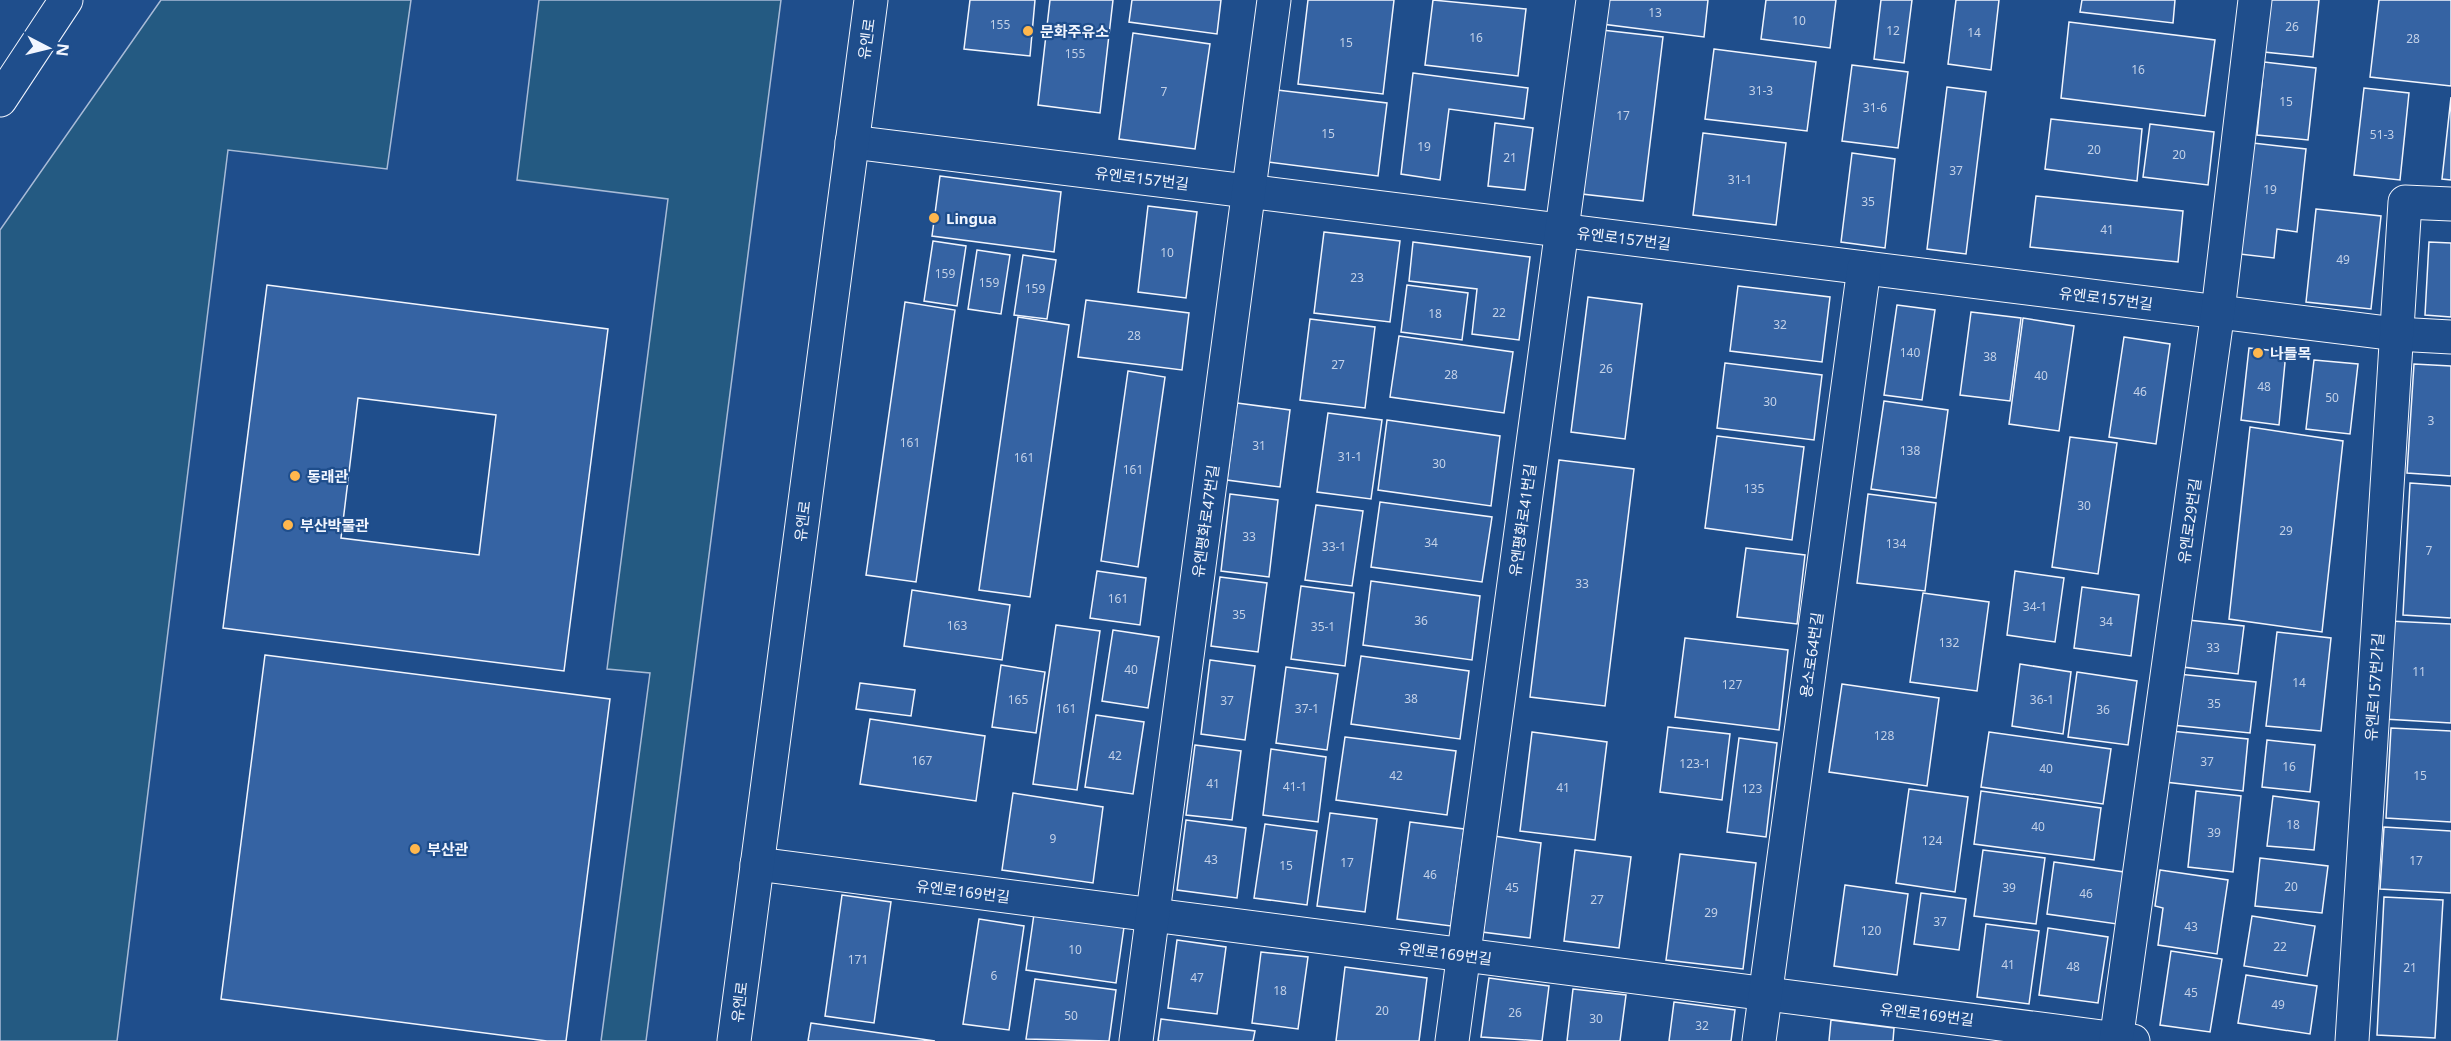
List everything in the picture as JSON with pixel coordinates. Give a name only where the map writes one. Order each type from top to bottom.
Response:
[{"type":"street","points":[[0,100],[66,0]]},
{"type":"street","name":"유엔로","points":[[734,1041],[871,0]]},
{"type":"street","name":"유엔평화로47번길","points":[[1136,1041],[1274,0]]},
{"type":"street","name":"유엔평화로41번길","points":[[1452,1041],[1593,0]]},
{"type":"street","name":"유엔로29번길","points":[[2122,1040],[2218,311],[2255,0]]},
{"type":"street","name":"유엔로157번길","points":[[852,142],[2396,334],[2451,337]]},
{"type":"street","points":[[2396,334],[2405,202],[2451,204]]},
{"type":"street","name":"용소로64번길","points":[[1759,1041],[1864,268]]},
{"type":"street","name":"유엔로157번가길","points":[[2352,1041],[2396,334]]},
{"type":"street","name":"유엔로169번길","points":[[757,864],[2122,1040]]},
{"type":"shaded area","points":[[161,0],[411,0],[387,169],[228,150],[117,1041],[0,1041],[0,230]]},
{"type":"shaded area","points":[[539,0],[781,0],[646,1041],[601,1041],[650,673],[607,669],[668,199],[517,180]]},
{"type":"building","points":[[970,0],[1035,0],[1030,56],[964,49]]},
{"type":"building","points":[[1050,0],[1113,0],[1100,113],[1038,105]]},
{"type":"building","points":[[1132,0],[1221,0],[1217,34],[1129,22]]},
{"type":"building","points":[[1308,0],[1394,0],[1383,94],[1298,84]]},
{"type":"building","points":[[1433,0],[1526,9],[1518,76],[1425,65]]},
{"type":"building","points":[[1605,0],[1708,0],[1704,37],[1602,24]]},
{"type":"building","points":[[1766,0],[1836,0],[1830,48],[1761,39]]},
{"type":"building","points":[[1881,0],[1912,0],[1904,63],[1874,59]]},
{"type":"building","points":[[1956,0],[1999,0],[1991,70],[1948,64]]},
{"type":"building","points":[[2082,0],[2175,0],[2173,23],[2080,12]]},
{"type":"building","points":[[2270,0],[2319,0],[2313,57],[2264,52]]},
{"type":"building","points":[[2379,0],[2451,0],[2451,86],[2370,77]]},
{"type":"building","points":[[2069,22],[2215,40],[2205,116],[2061,98]]},
{"type":"building","points":[[1602,30],[1663,37],[1643,201],[1582,194]]},
{"type":"building","points":[[1133,33],[1210,44],[1195,149],[1119,139]]},
{"type":"building","points":[[1714,49],[1816,62],[1807,131],[1705,119]]},
{"type":"building","points":[[2264,62],[2316,68],[2308,140],[2257,135]]},
{"type":"building","points":[[1852,65],[1908,72],[1898,148],[1842,141]]},
{"type":"building","points":[[1413,73],[1528,88],[1524,119],[1449,109],[1440,180],[1401,174]]},
{"type":"building","points":[[1947,87],[1986,92],[1966,254],[1927,249]]},
{"type":"building","points":[[2364,88],[2409,93],[2400,180],[2354,175]]},
{"type":"building","points":[[1277,90],[1387,103],[1378,176],[1268,162]]},
{"type":"building","points":[[2451,97],[2451,180],[2442,179]]},
{"type":"building","points":[[2051,119],[2142,129],[2137,181],[2045,169]]},
{"type":"building","points":[[1495,123],[1533,128],[1525,190],[1488,186]]},
{"type":"building","points":[[2150,124],[2214,132],[2208,185],[2143,177]]},
{"type":"building","points":[[1703,133],[1786,143],[1776,225],[1693,215]]},
{"type":"building","points":[[2244,142],[2306,149],[2297,232],[2277,229],[2274,258],[2231,253]]},
{"type":"building","points":[[1852,153],[1895,159],[1885,248],[1841,242]]},
{"type":"building","points":[[940,176],[1061,192],[1054,252],[932,236]]},
{"type":"building","points":[[2036,196],[2183,211],[2178,262],[2030,247]]},
{"type":"building","points":[[1148,206],[1197,212],[1186,298],[1138,292]]},
{"type":"building","points":[[2316,209],[2381,216],[2371,309],[2306,302]]},
{"type":"building","points":[[1324,232],[1400,241],[1390,322],[1314,313]]},
{"type":"building","points":[[933,241],[966,246],[957,306],[924,301]]},
{"type":"building","points":[[1413,242],[1530,257],[1519,340],[1472,334],[1477,289],[1409,281]]},
{"type":"building","points":[[2429,242],[2451,243],[2451,317],[2425,315]]},
{"type":"building","points":[[977,250],[1010,255],[1001,314],[968,309]]},
{"type":"building","points":[[1023,255],[1056,260],[1047,319],[1014,315]]},
{"type":"building","name":"동래관","points":[[267,285],[608,329],[564,671],[223,628]],"holes":[[[358,398],[496,415],[479,555],[341,538]]]},
{"type":"building","points":[[1407,285],[1468,293],[1462,340],[1401,332]]},
{"type":"building","points":[[1738,286],[1830,297],[1822,362],[1730,351]]},
{"type":"building","points":[[1588,297],[1642,304],[1625,439],[1571,432]]},
{"type":"building","points":[[1086,300],[1189,313],[1182,370],[1078,357]]},
{"type":"building","points":[[905,302],[955,310],[916,582],[866,575]]},
{"type":"building","points":[[1897,305],[1935,310],[1922,400],[1884,395]]},
{"type":"building","points":[[1971,312],[2021,318],[2010,401],[1960,395]]},
{"type":"building","points":[[1018,317],[1069,325],[1030,597],[979,590]]},
{"type":"building","points":[[2023,318],[2074,326],[2059,431],[2009,424]]},
{"type":"building","points":[[1310,319],[1375,327],[1365,408],[1300,400]]},
{"type":"building","points":[[1399,336],[1513,352],[1504,413],[1390,397]]},
{"type":"building","points":[[2124,337],[2170,344],[2156,444],[2109,437]]},
{"type":"building","points":[[2249,348],[2286,352],[2279,425],[2241,420]]},
{"type":"building","points":[[2314,360],[2358,364],[2350,434],[2306,429]]},
{"type":"building","points":[[1725,363],[1822,375],[1814,440],[1717,428]]},
{"type":"building","points":[[2414,364],[2451,366],[2451,476],[2407,473]]},
{"type":"building","points":[[1128,371],[1165,377],[1138,567],[1101,561]]},
{"type":"building","points":[[1884,401],[1948,410],[1936,498],[1871,489]]},
{"type":"building","points":[[1237,403],[1290,410],[1280,487],[1227,480]]},
{"type":"building","points":[[1328,413],[1382,420],[1371,499],[1317,492]]},
{"type":"building","points":[[1387,420],[1500,436],[1491,506],[1378,490]]},
{"type":"building","points":[[2250,427],[2343,441],[2322,632],[2229,619]]},
{"type":"building","points":[[1717,436],[1804,447],[1792,540],[1705,528]]},
{"type":"building","points":[[2070,437],[2117,443],[2098,574],[2052,567]]},
{"type":"building","points":[[1559,460],[1634,469],[1605,706],[1530,697]]},
{"type":"building","points":[[2410,483],[2451,486],[2451,618],[2403,615]]},
{"type":"building","points":[[1230,494],[1278,500],[1269,577],[1221,571]]},
{"type":"building","points":[[1868,494],[1936,503],[1925,591],[1857,583]]},
{"type":"building","points":[[1380,502],[1492,517],[1482,582],[1371,567]]},
{"type":"building","points":[[1316,505],[1363,511],[1352,586],[1305,580]]},
{"type":"building","points":[[1746,548],[1805,555],[1797,624],[1737,617]]},
{"type":"building","points":[[1097,571],[1146,578],[1140,625],[1090,618]]},
{"type":"building","points":[[2015,571],[2064,578],[2055,642],[2007,635]]},
{"type":"building","points":[[1220,577],[1267,583],[1258,652],[1211,646]]},
{"type":"building","points":[[1371,581],[1480,596],[1472,660],[1363,645]]},
{"type":"building","points":[[1301,586],[1354,593],[1345,666],[1291,659]]},
{"type":"building","points":[[2082,587],[2139,595],[2131,656],[2074,648]]},
{"type":"building","points":[[912,590],[1010,605],[1002,660],[904,646]]},
{"type":"building","points":[[1923,593],[1989,602],[1977,691],[1910,682]]},
{"type":"building","points":[[2188,620],[2244,626],[2238,674],[2183,667]]},
{"type":"building","points":[[2389,621],[2451,624],[2451,723],[2384,719]]},
{"type":"building","points":[[1056,625],[1100,631],[1077,790],[1033,784]]},
{"type":"building","points":[[1113,630],[1159,637],[1148,708],[1102,701]]},
{"type":"building","points":[[2277,632],[2331,638],[2321,731],[2266,726]]},
{"type":"building","points":[[1685,638],[1788,650],[1779,730],[1675,717]]},
{"type":"building","name":"부산관","points":[[265,655],[610,699],[566,1041],[547,1041],[221,999]]},
{"type":"building","points":[[1361,656],[1469,671],[1460,739],[1351,724]]},
{"type":"building","points":[[1210,660],[1255,666],[1245,740],[1201,734]]},
{"type":"building","points":[[2020,664],[2071,672],[2063,734],[2012,726]]},
{"type":"building","points":[[1001,665],[1045,672],[1036,733],[992,727]]},
{"type":"building","points":[[1286,667],[1338,674],[1327,750],[1276,743]]},
{"type":"building","points":[[2077,672],[2137,681],[2128,745],[2068,737]]},
{"type":"building","points":[[2178,674],[2256,682],[2250,733],[2172,725]]},
{"type":"building","points":[[860,683],[915,690],[911,716],[856,709]]},
{"type":"building","points":[[1842,684],[1939,698],[1927,786],[1829,772]]},
{"type":"building","points":[[1096,715],[1144,722],[1133,794],[1085,787]]},
{"type":"building","points":[[870,719],[985,736],[976,801],[860,784]]},
{"type":"building","points":[[1668,727],[1730,734],[1722,800],[1660,792]]},
{"type":"building","points":[[2391,728],[2451,731],[2451,822],[2386,818]]},
{"type":"building","points":[[2171,731],[2248,739],[2243,791],[2165,782]]},
{"type":"building","points":[[1532,732],[1607,742],[1595,840],[1520,831]]},
{"type":"building","points":[[1989,732],[2111,749],[2103,804],[1981,787]]},
{"type":"building","points":[[1345,737],[1456,751],[1447,815],[1336,800]]},
{"type":"building","points":[[1739,738],[1777,743],[1766,837],[1727,832]]},
{"type":"building","points":[[2267,740],[2315,745],[2310,792],[2262,787]]},
{"type":"building","points":[[1195,745],[1241,751],[1232,820],[1186,815]]},
{"type":"building","points":[[1271,749],[1326,757],[1318,822],[1263,815]]},
{"type":"building","points":[[1909,789],[1968,797],[1955,892],[1896,883]]},
{"type":"building","points":[[1981,791],[2101,808],[2094,860],[1974,844]]},
{"type":"building","points":[[2196,791],[2241,796],[2233,872],[2188,867]]},
{"type":"building","points":[[1013,793],[1103,807],[1093,883],[1002,870]]},
{"type":"building","points":[[2273,796],[2319,802],[2314,850],[2267,846]]},
{"type":"building","points":[[1330,813],[1377,819],[1365,912],[1317,906]]},
{"type":"building","points":[[1186,820],[1246,828],[1237,898],[1177,890]]},
{"type":"building","points":[[1410,822],[1464,829],[1451,926],[1397,919]]},
{"type":"building","points":[[1265,824],[1317,831],[1307,905],[1254,898]]},
{"type":"building","points":[[2384,827],[2451,831],[2451,893],[2380,889]]},
{"type":"building","points":[[1494,836],[1541,843],[1530,938],[1482,932]]},
{"type":"building","points":[[1575,850],[1631,857],[1619,948],[1564,941]]},
{"type":"building","points":[[1983,850],[2045,858],[2036,924],[1974,916]]},
{"type":"building","points":[[1680,854],[1756,863],[1743,969],[1666,960]]},
{"type":"building","points":[[2260,858],[2328,866],[2322,913],[2255,906]]},
{"type":"building","points":[[2054,862],[2124,872],[2117,924],[2047,914]]},
{"type":"building","points":[[2160,870],[2228,880],[2217,954],[2158,945],[2163,908],[2155,906]]},
{"type":"building","points":[[1845,885],[1908,894],[1897,975],[1834,966]]},
{"type":"building","points":[[1921,893],[1966,899],[1959,950],[1914,944]]},
{"type":"building","points":[[842,895],[891,902],[874,1023],[825,1016]]},
{"type":"building","points":[[2384,897],[2443,900],[2435,1038],[2377,1035]]},
{"type":"building","points":[[1034,914],[1124,927],[1116,983],[1026,970]]},
{"type":"building","points":[[2252,916],[2315,926],[2307,976],[2244,966]]},
{"type":"building","points":[[979,919],[1024,926],[1009,1030],[963,1024]]},
{"type":"building","points":[[1986,924],[2039,931],[2029,1004],[1977,997]]},
{"type":"building","points":[[2048,928],[2108,937],[2098,1003],[2039,995]]},
{"type":"building","points":[[1177,940],[1226,947],[1217,1014],[1168,1008]]},
{"type":"building","points":[[2171,951],[2222,959],[2210,1032],[2160,1025]]},
{"type":"building","points":[[1261,952],[1308,957],[1298,1029],[1252,1023]]},
{"type":"building","points":[[1345,967],[1427,978],[1419,1041],[1336,1041]]},
{"type":"building","points":[[2246,975],[2317,986],[2310,1034],[2238,1023]]},
{"type":"building","points":[[1489,978],[1549,986],[1542,1041],[1481,1037]]},
{"type":"building","points":[[1035,979],[1116,990],[1109,1041],[1026,1039]]},
{"type":"building","points":[[1573,989],[1626,995],[1620,1041],[1567,1041]]},
{"type":"building","points":[[1674,1002],[1735,1010],[1731,1041],[1669,1041]]},
{"type":"building","points":[[1161,1019],[1255,1031],[1253,1041],[1158,1041]]},
{"type":"building","points":[[1831,1020],[1894,1028],[1893,1041],[1829,1041]]},
{"type":"building","points":[[811,1023],[935,1041],[808,1041]]},
{"type":"place","name":"문화주유소","points":[[1028,31]]},
{"type":"place","name":"Lingua","points":[[934,218]]},
{"type":"place","name":"나들목","points":[[2258,353]]},
{"type":"place","name":"동래관","points":[[295,476]]},
{"type":"place","name":"부산박물관","points":[[288,525]]},
{"type":"place","name":"부산관","points":[[415,849]]}]
